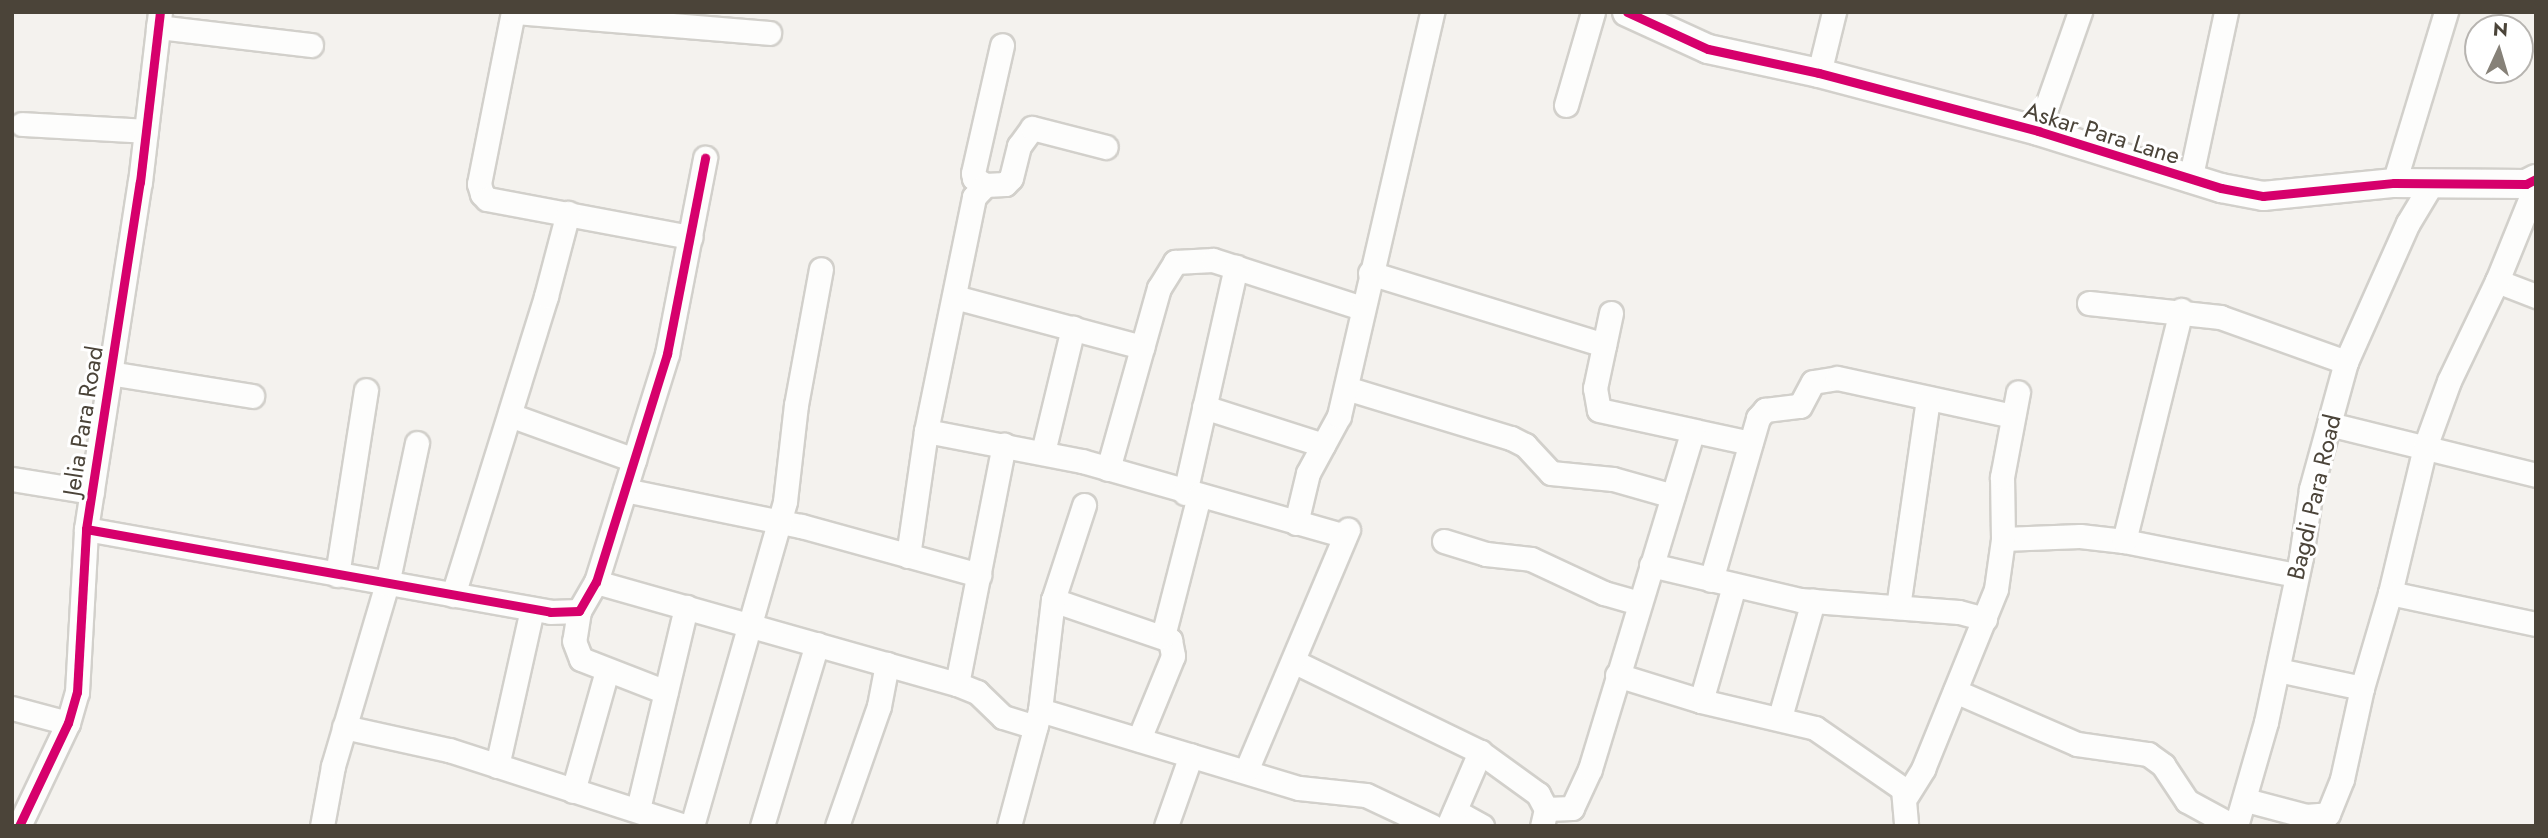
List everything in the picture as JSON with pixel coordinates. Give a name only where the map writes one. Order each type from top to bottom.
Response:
[{"type":"street","points":[[690,237],[486,199],[479,189],[514,12],[769,33]]},
{"type":"street","points":[[1296,523],[1308,472],[1339,416],[1432,12]]},
{"type":"street","points":[[1566,105],[1593,12]]},
{"type":"street","points":[[1819,73],[1834,12]]},
{"type":"street","points":[[2038,131],[2080,12]]},
{"type":"street","points":[[2190,180],[2226,12]]},
{"type":"street","points":[[2395,183],[2446,12]]},
{"type":"street","name":"Askar Para Lane","points":[[1632,13],[1708,49],[1819,73],[2038,131],[2190,180],[2263,196],[2395,183],[2526,184],[2536,179]]},
{"type":"street","points":[[159,19],[311,45]]},
{"type":"street","name":"Jelia Para Road","points":[[19,826],[68,723],[80,668],[86,529],[146,131],[159,19]]},
{"type":"street","points":[[985,185],[973,173],[1002,45]]},
{"type":"street","points":[[22,124],[146,131]]},
{"type":"street","points":[[908,556],[926,431],[974,197],[985,185],[1005,184],[1011,178],[1019,146],[1032,128],[1106,148]]},
{"type":"street","points":[[666,692],[607,671],[576,653],[579,611],[596,582],[667,354],[705,158]]},
{"type":"street","name":"Bagdi Para Road","points":[[2234,826],[2246,800],[2278,670],[2311,489],[2346,362],[2402,236],[2432,183]]},
{"type":"street","points":[[2246,800],[2306,816],[2328,814],[2342,779],[2362,688],[2390,593],[2425,447],[2449,381],[2497,281],[2536,185]]},
{"type":"street","points":[[453,595],[510,415],[568,213]]},
{"type":"street","points":[[1108,469],[1159,288],[1175,262],[1213,260],[1363,308]]},
{"type":"street","points":[[1163,636],[1192,495],[1204,407],[1236,267]]},
{"type":"street","points":[[692,826],[780,521],[821,269]]},
{"type":"street","points":[[1370,273],[1604,345]]},
{"type":"street","points":[[2497,281],[2536,296]]},
{"type":"street","points":[[955,296],[1142,347]]},
{"type":"street","points":[[2089,303],[2181,310],[2252,325],[2346,362]]},
{"type":"street","points":[[2124,541],[2146,437],[2181,310]]},
{"type":"street","points":[[1611,313],[1594,400],[1599,411],[1750,443]]},
{"type":"street","points":[[1043,452],[1073,328]]},
{"type":"street","points":[[109,373],[252,396]]},
{"type":"street","points":[[1711,580],[1750,443],[1765,410],[1800,406],[1813,382],[1825,378],[2014,416]]},
{"type":"street","points":[[1346,388],[1511,438],[1525,445],[1551,472],[1613,479],[1673,496]]},
{"type":"street","points":[[337,575],[366,390]]},
{"type":"street","points":[[1906,826],[1907,795],[1955,691],[1996,589],[2003,539],[2002,477],[2018,392]]},
{"type":"street","points":[[1898,607],[1928,398]]},
{"type":"street","points":[[1204,407],[1323,445]]},
{"type":"street","points":[[510,415],[634,460]]},
{"type":"street","points":[[2329,425],[2536,475]]},
{"type":"street","points":[[926,431],[1043,452],[1296,523],[1346,533],[1295,662],[1246,771]]},
{"type":"street","points":[[1295,662],[1480,752],[1530,786],[1544,817],[1566,810],[1577,802],[1693,431]]},
{"type":"street","points":[[322,826],[344,727],[387,584],[417,443]]},
{"type":"street","points":[[957,684],[1004,445]]},
{"type":"street","points":[[12,479],[92,492]]},
{"type":"street","points":[[625,490],[780,521],[979,575]]},
{"type":"street","points":[[1009,826],[1037,719],[1053,600],[1084,505]]},
{"type":"street","points":[[86,529],[532,609],[579,611]]},
{"type":"street","points":[[2003,539],[2080,536],[2124,541],[2296,575]]},
{"type":"street","points":[[1444,541],[1486,554],[1544,563],[1596,589],[1639,603]]},
{"type":"street","points":[[1651,565],[1734,586],[1813,601],[1898,607],[1985,619]]},
{"type":"street","points":[[596,582],[957,684],[977,692],[1003,717],[1037,719],[1139,739],[1312,790],[1366,795],[1432,826]]},
{"type":"street","points":[[1701,701],[1734,586]]},
{"type":"street","points":[[2390,593],[2536,624]]},
{"type":"street","points":[[1053,600],[1163,636],[1173,647],[1173,656],[1139,739]]},
{"type":"street","points":[[1780,717],[1813,601]]},
{"type":"street","points":[[638,809],[686,607]]},
{"type":"street","points":[[497,766],[532,609]]},
{"type":"street","points":[[762,826],[817,644]]},
{"type":"street","points":[[837,826],[879,706],[887,664]]},
{"type":"street","points":[[2278,670],[2362,688]]},
{"type":"street","points":[[573,791],[607,671]]},
{"type":"street","points":[[1617,675],[1701,701],[1780,717],[1829,736],[1907,795]]},
{"type":"street","points":[[1955,691],[2077,744],[2148,754],[2163,765],[2187,802],[2234,826]]},
{"type":"street","points":[[12,708],[68,723]]},
{"type":"street","points":[[344,727],[449,750],[685,826]]},
{"type":"street","points":[[1480,752],[1451,818],[1482,826]]},
{"type":"street","points":[[1166,826],[1191,755]]},
{"type":"cycle path","points":[[19,826],[68,723],[77,692],[86,529],[140,182],[160,12]]},
{"type":"cycle path","points":[[1627,12],[1708,49],[1819,73],[2038,131],[2221,188],[2263,196],[2394,183],[2526,184],[2536,179]]},
{"type":"cycle path","points":[[86,529],[550,612],[579,611],[596,582],[667,354],[705,158]]}]
